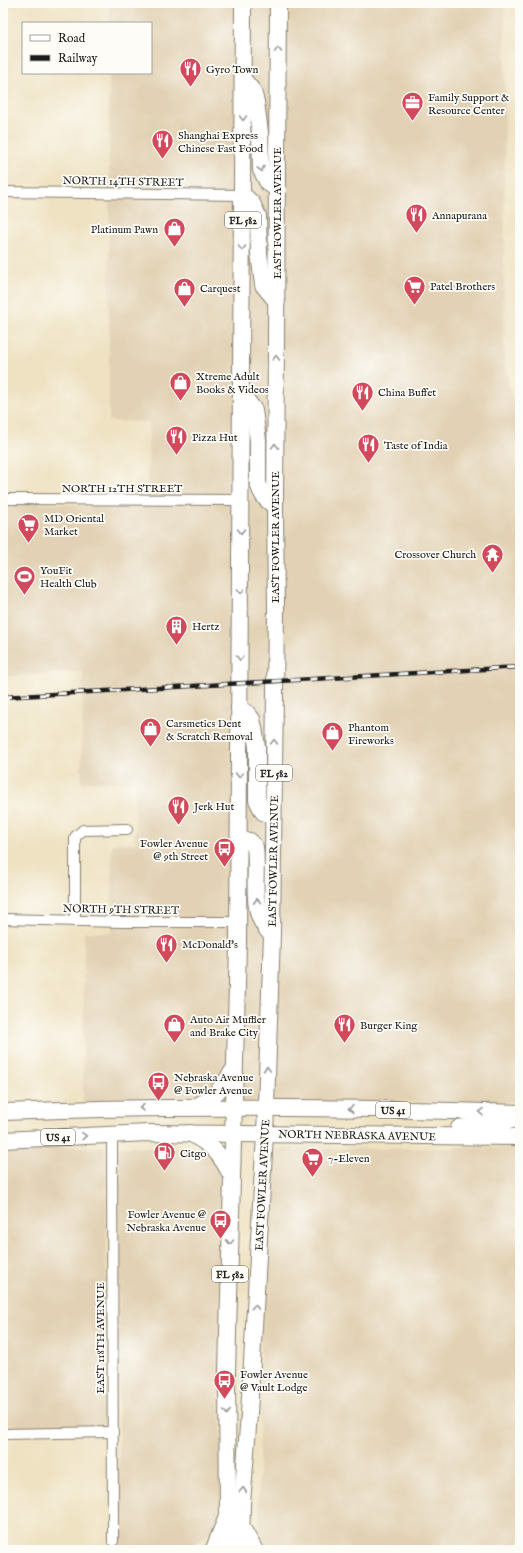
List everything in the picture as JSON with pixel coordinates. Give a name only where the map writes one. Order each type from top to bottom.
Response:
[{"type":"highway","points":[[215,1550],[234,1524],[253,1550]]},
{"type":"main road","name":"EAST FOWLER AVENUE","points":[[241,1550],[234,1524],[227,1373],[239,840],[243,3]]},
{"type":"main road","name":"EAST FOWLER AVENUE","points":[[226,1550],[242,1503],[253,1346],[265,1134],[272,935],[276,611],[275,506],[278,3]]},
{"type":"main road","points":[[243,79],[253,91],[256,102],[260,132],[260,170],[268,183],[278,190]]},
{"type":"main road","points":[[243,195],[252,203],[258,216],[259,253],[263,285],[276,302]]},
{"type":"main road","points":[[242,394],[254,410],[258,440],[258,483],[260,490],[267,501],[275,506]]},
{"type":"main road","points":[[239,708],[247,713],[252,719],[254,728],[257,747],[257,800],[263,812],[273,817]]},
{"type":"main road","points":[[239,840],[250,841],[256,847],[256,902],[258,914],[264,927],[272,935]]},
{"type":"main road","points":[[194,1107],[215,1095],[224,1086],[234,1069]]},
{"type":"main road","name":"US 41","points":[[3,1112],[194,1107],[520,1113]]},
{"type":"main road","points":[[449,1137],[454,1130],[461,1127],[494,1124],[520,1119]]},
{"type":"main road","points":[[190,1133],[215,1149],[224,1161],[231,1175]]},
{"type":"main road","name":"NORTH NEBRASKA AVENUE","points":[[3,1140],[190,1133],[520,1137]]},
{"type":"street","name":"NORTH 14TH STREET","points":[[3,192],[243,195]]},
{"type":"street","name":"NORTH 12TH STREET","points":[[3,499],[241,500]]},
{"type":"street","points":[[75,921],[75,837],[83,830],[127,830]]},
{"type":"street","name":"NORTH 9TH STREET","points":[[3,919],[238,922]]},
{"type":"street","name":"EAST 118TH AVENUE","points":[[112,1135],[113,1541]]},
{"type":"street","points":[[3,1434],[112,1432]]},
{"type":"shaded area","points":[[109,3],[505,3],[504,363],[520,423],[520,1102],[83,1103],[84,932],[112,932],[112,844],[135,843],[135,781],[81,782],[83,671],[3,677],[3,503],[147,506],[149,422],[109,421],[109,74],[152,74],[152,22],[109,22]]},
{"type":"shaded area","points":[[3,1147],[106,1147],[107,1427],[3,1428]]},
{"type":"shaded area","points":[[118,1147],[203,1147],[220,1165],[222,1494],[215,1530],[185,1550],[111,1550],[111,1546],[119,1546]]},
{"type":"shaded area","points":[[520,1148],[520,1550],[260,1550],[258,1548],[261,1307],[270,1149]]},
{"type":"railway","points":[[3,697],[520,667]]},
{"type":"place","name":"Gyro Town","points":[[191,88]]},
{"type":"place","name":"Family Support & Resource Center","points":[[413,122]]},
{"type":"place","name":"Shanghai Express Chinese Fast Food","points":[[163,160]]},
{"type":"place","name":"Annapurana","points":[[416,234]]},
{"type":"place","name":"Platinum Pawn","points":[[174,248]]},
{"type":"place","name":"Patel Brothers","points":[[415,306]]},
{"type":"place","name":"Carquest","points":[[185,308]]},
{"type":"place","name":"Xtreme Adult Books & Videos","points":[[181,402]]},
{"type":"place","name":"China Buffet","points":[[362,412]]},
{"type":"place","name":"Pizza Hut","points":[[177,456]]},
{"type":"place","name":"Taste of India","points":[[369,464]]},
{"type":"place","name":"MD Oriental Market","points":[[29,544]]},
{"type":"place","name":"Crossover Church","points":[[492,574]]},
{"type":"place","name":"YouFit Health Club","points":[[25,596]]},
{"type":"place","name":"Hertz","points":[[177,646]]},
{"type":"place","name":"Carsmetics Dent & Scratch Removal","points":[[151,748]]},
{"type":"place","name":"Phantom Fireworks","points":[[333,752]]},
{"type":"place","name":"Jerk Hut","points":[[179,826]]},
{"type":"place","name":"Fowler Avenue @ 9th Street","points":[[224,868]]},
{"type":"place","name":"McDonald's","points":[[166,964]]},
{"type":"place","name":"Auto Air Muffler and Brake City","points":[[174,1044]]},
{"type":"place","name":"Burger King","points":[[344,1044]]},
{"type":"place","name":"Nebraska Avenue @ Fowler Avenue","points":[[159,1102]]},
{"type":"place","name":"Citgo","points":[[164,1172]]},
{"type":"place","name":"7-Eleven","points":[[312,1178]]},
{"type":"place","name":"Fowler Avenue @ Nebraska Avenue","points":[[221,1240]]},
{"type":"place","name":"Fowler Avenue @ Vault Lodge","points":[[224,1400]]}]
